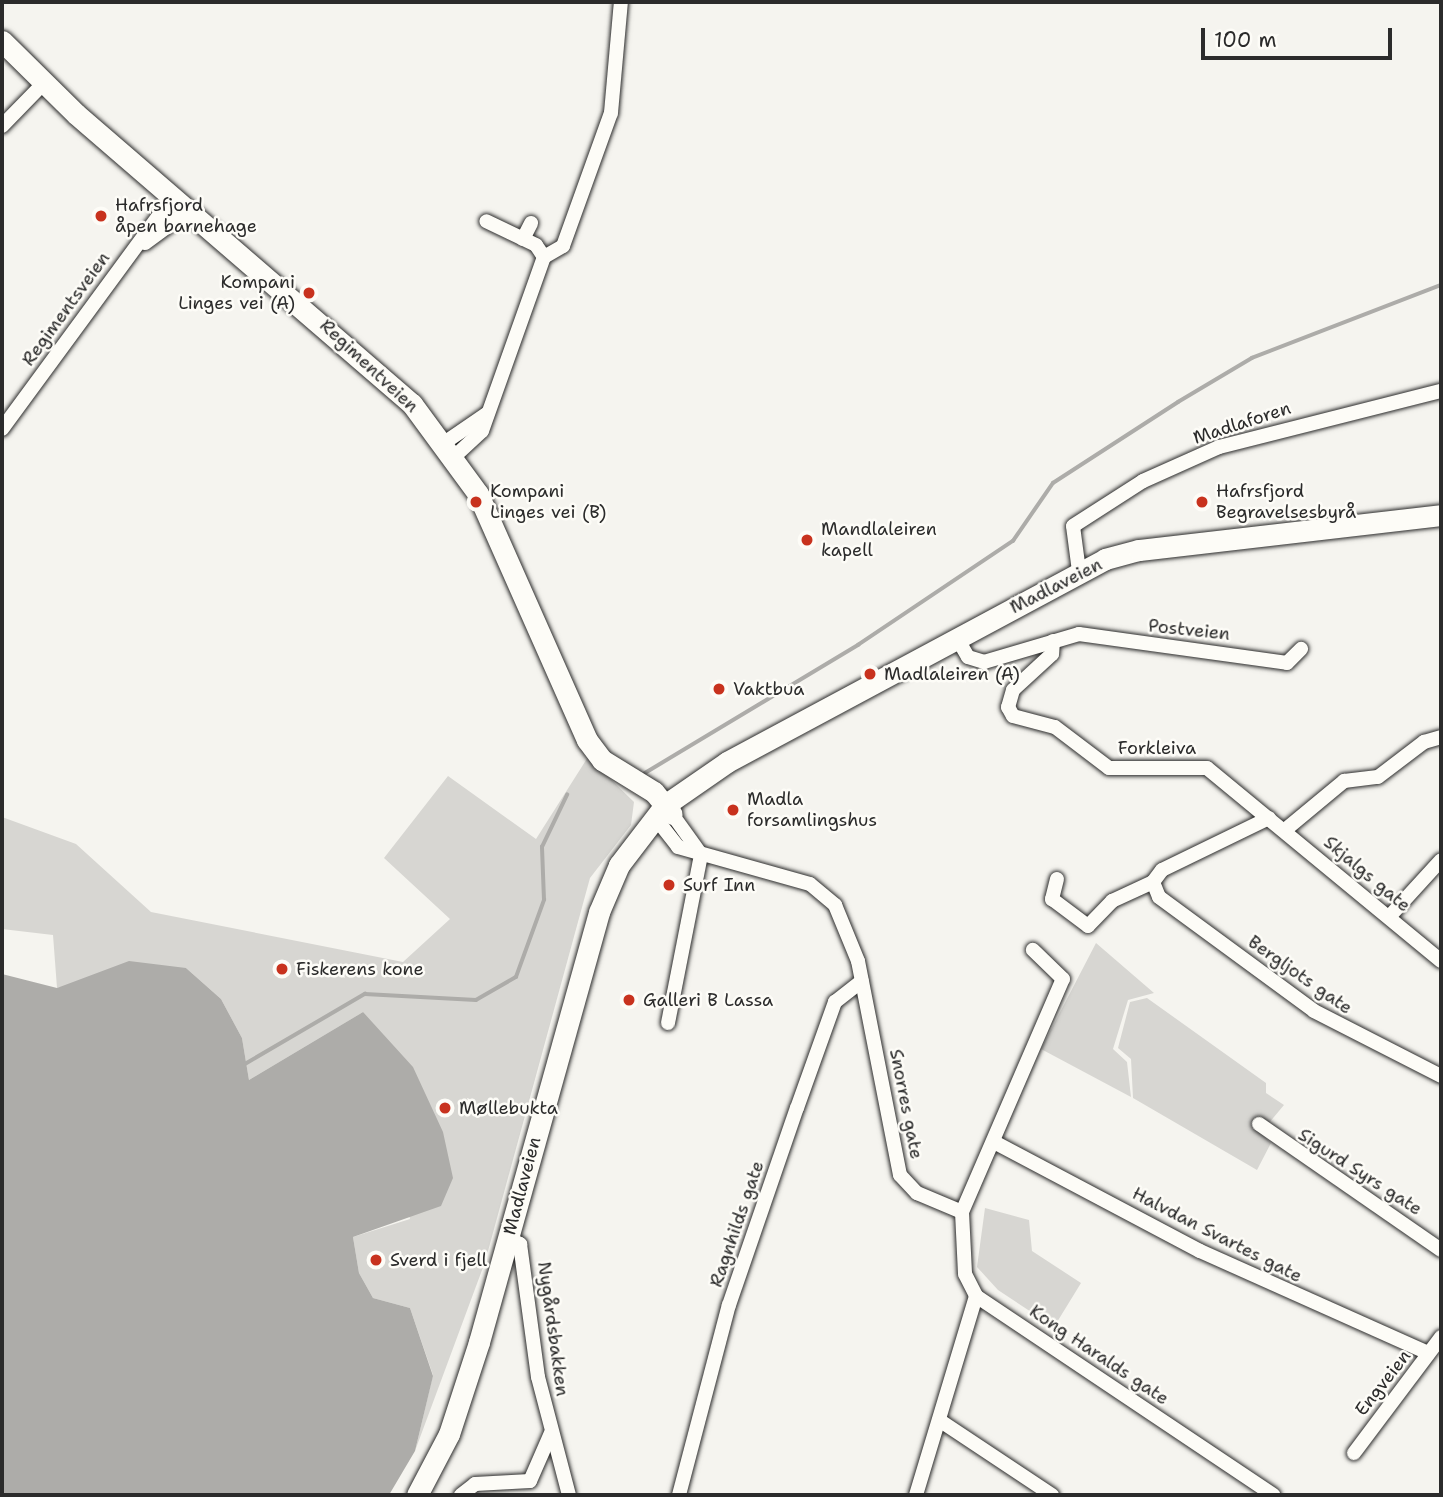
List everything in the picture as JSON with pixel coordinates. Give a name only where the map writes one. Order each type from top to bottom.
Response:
[{"type":"main road","name":"Regimentveien","points":[[2,41],[42,85],[384,375],[449,450],[504,547],[587,740],[663,815]]},
{"type":"main road","name":"Madlaveien","points":[[417,1495],[449,1434],[509,1238],[599,912],[620,865],[663,815],[727,761],[782,734],[1079,571],[1139,550],[1441,515]]},
{"type":"street","points":[[449,450],[488,413],[544,257],[563,246],[611,113],[621,2]]},
{"type":"street","points":[[2,126],[42,85]]},
{"type":"street","name":"Regimentsveien","points":[[2,429],[138,248],[173,196]]},
{"type":"street","name":"Regimentsveien","points":[[138,248],[190,210]]},
{"type":"street","points":[[486,221],[523,239],[544,257]]},
{"type":"street","points":[[523,239],[531,223]]},
{"type":"street","name":"Madlaforen","points":[[1079,571],[1073,526],[1143,481],[1219,447],[1441,391]]},
{"type":"street","name":"Postveien","points":[[957,638],[968,657],[984,662],[1053,641],[1107,635],[1147,648],[1287,663],[1301,649]]},
{"type":"street","name":"Forkleiva","points":[[1053,641],[1052,654],[1020,680],[1009,700],[1017,719],[1055,727],[1109,768],[1207,768],[1269,818]]},
{"type":"street","points":[[1284,830],[1344,781],[1378,777],[1424,742],[1441,737]]},
{"type":"street","name":"Snorres gate","points":[[663,815],[678,847],[793,878],[822,892],[845,922],[862,981],[900,1175],[917,1193],[962,1212]]},
{"type":"street","points":[[1057,878],[1052,899],[1088,926],[1112,901],[1153,882],[1170,865],[1269,818]]},
{"type":"street","name":"Skjalgs gate","points":[[1269,818],[1441,961]]},
{"type":"street","points":[[667,1023],[701,855]]},
{"type":"street","points":[[1389,917],[1441,860]]},
{"type":"street","name":"Bergljots gate","points":[[1153,882],[1174,909],[1314,1011],[1441,1076]]},
{"type":"street","points":[[916,1495],[976,1296],[965,1274],[962,1212],[1063,979],[1033,950]]},
{"type":"street","name":"Ragnhilds gate","points":[[679,1495],[729,1305],[797,1108],[835,1002],[862,981]]},
{"type":"street","name":"Sigurd Syrs gate","points":[[1259,1124],[1441,1250]]},
{"type":"street","name":"Halvdan Svartes gate","points":[[993,1142],[1200,1251],[1428,1353]]},
{"type":"street","name":"Nygårdsbakken","points":[[509,1238],[520,1244],[551,1433],[569,1495]]},
{"type":"street","name":"Kong Haralds gate","points":[[976,1296],[1273,1495]]},
{"type":"street","name":"Engveien","points":[[1354,1453],[1441,1337]]},
{"type":"street","points":[[939,1420],[1052,1495]]},
{"type":"street","points":[[461,1495],[475,1484],[530,1481],[551,1433]]},
{"type":"shaded area","name":"Møllebukta","points":[[588,757],[634,802],[631,825],[590,878],[485,1262],[415,1451],[433,1375],[410,1308],[373,1298],[359,1273],[353,1237],[410,1219],[363,1012],[249,1080],[242,1038],[221,999],[186,968],[57,988],[53,935],[2,929],[2,817],[76,844],[151,912],[403,962],[450,919],[384,858],[448,776],[536,839]]},
{"type":"shaded area","points":[[1096,943],[1154,993],[1128,1000],[1113,1049],[1127,1062],[1131,1097],[1041,1049]]},
{"type":"shaded area","points":[[129,961],[186,968],[221,999],[242,1038],[249,1080],[363,1012],[413,1067],[443,1132],[453,1178],[441,1206],[353,1237],[359,1273],[373,1298],[410,1308],[433,1376],[415,1451],[389,1495],[2,1495],[2,974],[57,988]]},
{"type":"shaded area","points":[[1147,998],[1266,1083],[1266,1093],[1284,1105],[1269,1123],[1253,1126],[1271,1143],[1257,1170],[1133,1098],[1131,1059],[1118,1048],[1130,1002]]},
{"type":"shaded area","points":[[985,1208],[1029,1220],[1032,1251],[1081,1283],[1054,1327],[998,1290],[977,1267]]},
{"type":"waterway","points":[[645,773],[858,645],[1013,541],[1053,483],[1178,402],[1252,358],[1441,285]]},
{"type":"waterway","points":[[245,1064],[365,994],[476,1000],[516,977],[544,900],[542,847],[567,795]]},
{"type":"place","name":"Hafrsfjord åpen barnehage","points":[[101,216]]},
{"type":"place","name":"Kompani Linges vei (A)","points":[[309,293]]},
{"type":"place","name":"Kompani Linges vei (B)","points":[[476,502]]},
{"type":"place","name":"Hafrsfjord Begravelsesbyrå","points":[[1202,502]]},
{"type":"place","name":"Mandlaleiren kapell","points":[[807,540]]},
{"type":"place","name":"Madlaleiren (A)","points":[[870,674]]},
{"type":"place","name":"Vaktbua","points":[[719,689]]},
{"type":"place","name":"Madla forsamlingshus","points":[[733,810]]},
{"type":"place","name":"Surf Inn","points":[[669,885]]},
{"type":"place","name":"Fiskerens kone","points":[[282,969]]},
{"type":"place","name":"Galleri B Lassa","points":[[629,1000]]},
{"type":"place","name":"Møllebukta","points":[[445,1108]]},
{"type":"place","name":"Sverd i fjell","points":[[376,1260]]}]
